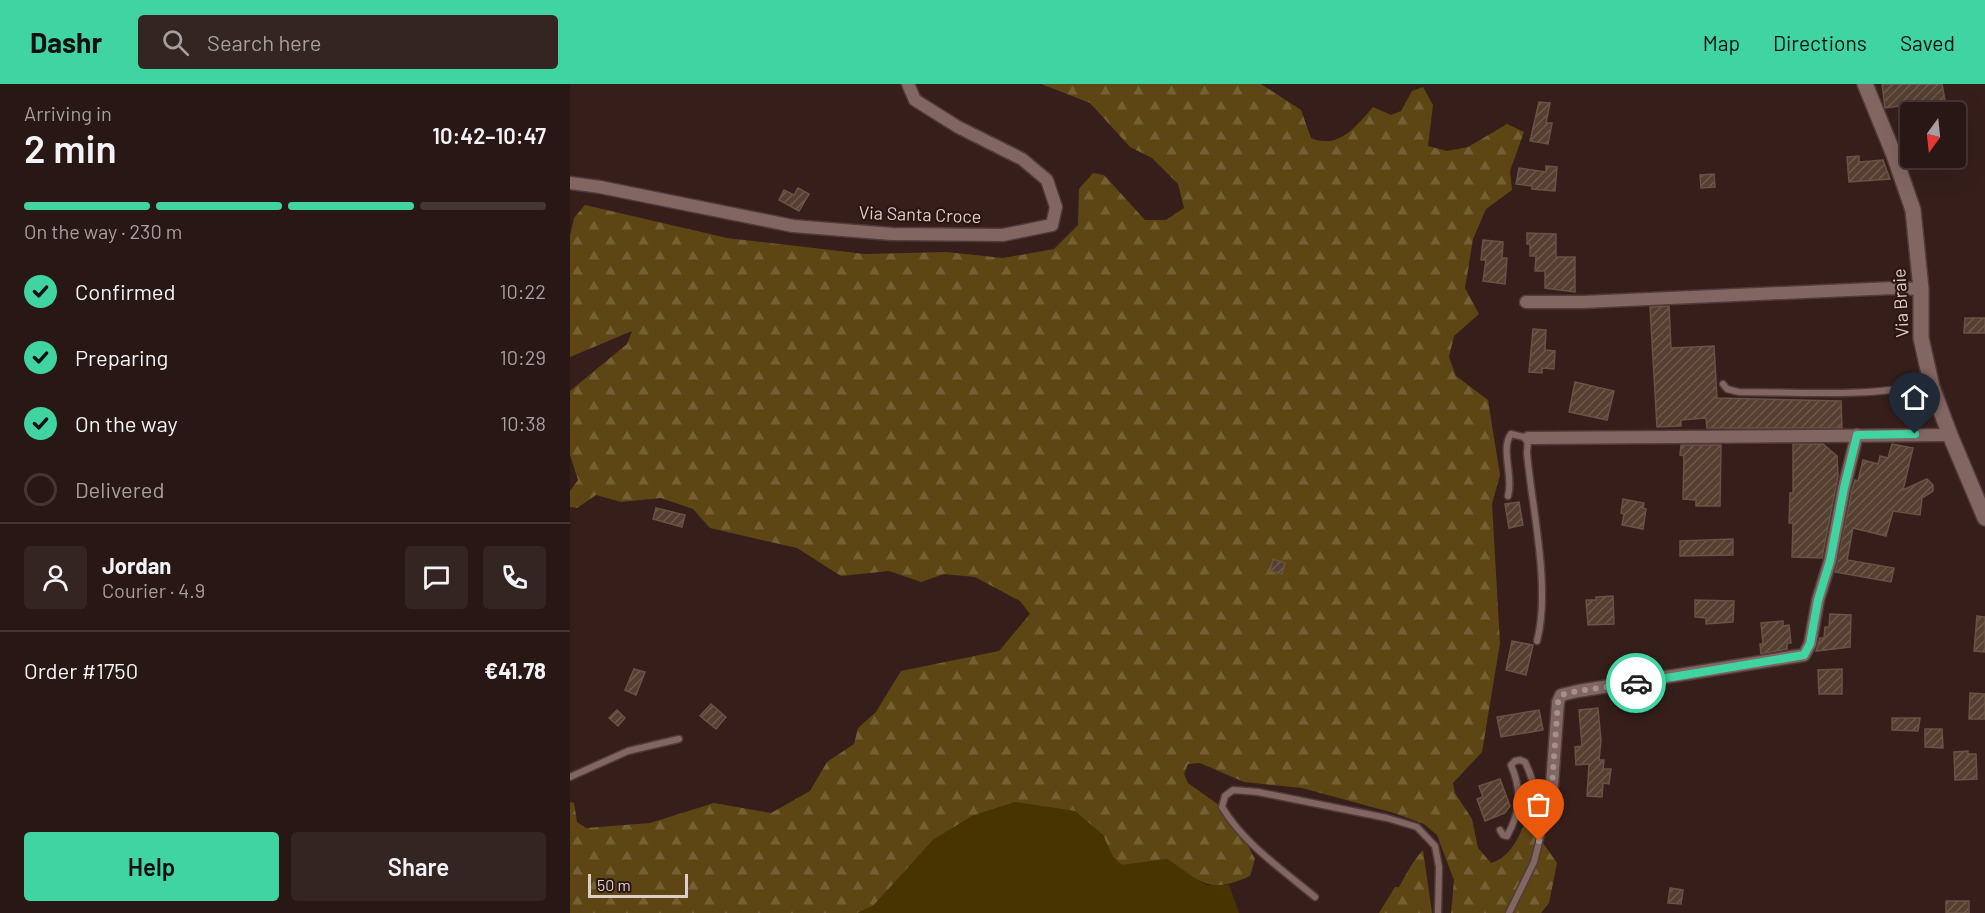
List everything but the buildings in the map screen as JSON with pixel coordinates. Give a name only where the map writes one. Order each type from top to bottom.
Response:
[{"type":"street","name":"Via Santa Croce","points":[[570,183],[793,226],[815,228],[892,234],[1003,236],[1052,225],[1056,207],[1047,180],[1022,159],[958,127],[915,100],[908,84]]},
{"type":"street","name":"Via Braie","points":[[1865,84],[1913,210],[1921,289],[1921,338],[1931,382],[1950,435],[1985,518]]},
{"type":"street","points":[[1526,302],[1921,289]]},
{"type":"street","points":[[1545,819],[1552,785],[1558,702],[1561,695],[1804,655],[1810,644],[1818,600],[1830,561],[1857,435]]},
{"type":"street","points":[[1528,438],[1950,435]]},
{"type":"lane","points":[[1723,384],[1727,389],[1739,392],[1840,392],[1912,388],[1931,382]]},
{"type":"lane","points":[[1508,496],[1511,486],[1507,453],[1508,438],[1511,434],[1528,438],[1527,453],[1539,552],[1542,614],[1537,641]]},
{"type":"lane","points":[[570,777],[628,751],[679,739]]},
{"type":"lane","points":[[1500,830],[1503,835],[1507,836],[1518,811],[1519,785],[1511,765],[1520,760],[1525,762],[1545,819],[1534,862],[1509,913]]},
{"type":"lane","points":[[1315,897],[1268,858],[1229,819],[1222,807],[1225,796],[1233,790],[1258,792],[1387,818],[1417,827],[1435,846],[1438,867],[1438,913]]},
{"type":"shaded area","points":[[1015,802],[1075,811],[1103,835],[1113,857],[1122,865],[1167,859],[1206,885],[1229,885],[1239,913],[857,913],[873,906],[933,840],[972,816]]},
{"type":"green space","points":[[1041,84],[1261,84],[1301,110],[1311,138],[1321,141],[1330,141],[1346,134],[1373,107],[1391,115],[1401,111],[1412,91],[1423,87],[1433,105],[1428,146],[1447,151],[1468,147],[1507,124],[1524,132],[1510,171],[1512,190],[1486,209],[1473,239],[1465,288],[1479,314],[1454,336],[1449,357],[1456,376],[1488,400],[1500,475],[1492,504],[1500,643],[1482,752],[1453,783],[1455,793],[1472,819],[1478,848],[1491,863],[1499,860],[1511,849],[1530,810],[1534,830],[1557,863],[1549,903],[1541,913],[1451,913],[1454,880],[1437,835],[1424,824],[1394,813],[1302,788],[1244,782],[1200,763],[1188,764],[1184,774],[1188,783],[1230,813],[1255,859],[1250,876],[1236,882],[1224,885],[1206,883],[1167,859],[1122,865],[1113,857],[1103,835],[1075,811],[1015,802],[972,816],[933,840],[873,906],[857,913],[570,913],[570,802],[574,803],[577,822],[586,828],[650,823],[714,803],[771,813],[810,791],[827,762],[854,744],[858,728],[876,712],[901,671],[999,651],[1030,614],[1020,601],[975,577],[944,574],[921,582],[889,571],[841,576],[797,548],[710,528],[693,509],[661,498],[621,502],[596,495],[577,508],[570,507],[570,491],[578,480],[570,455],[570,391],[627,344],[632,331],[570,357],[570,236],[574,218],[585,205],[727,238],[865,254],[946,252],[1003,258],[1054,249],[1078,225],[1079,189],[1093,173],[1104,175],[1145,220],[1166,220],[1184,208],[1178,184],[1152,158],[1130,147],[1090,103]]},
{"type":"green space","points":[[1423,850],[1432,913],[1379,913],[1395,887],[1399,887]]},
{"type":"way so far","points":[[1539,841],[1552,785],[1558,702],[1561,695],[1636,683]]},
{"type":"route","points":[[1636,683],[1804,655],[1810,644],[1818,600],[1830,561],[1857,435],[1915,434]]}]
